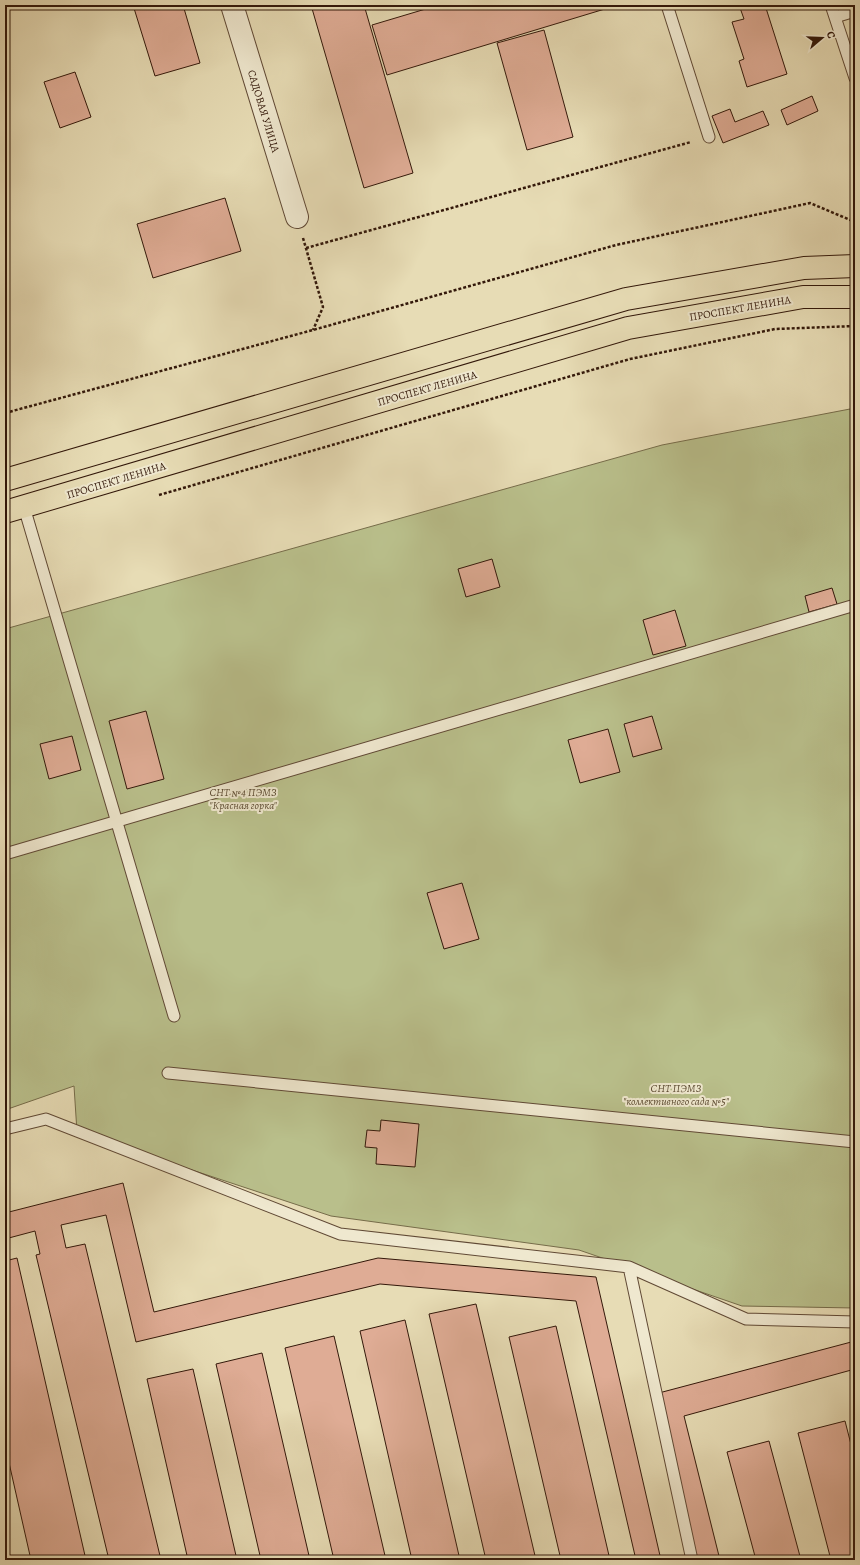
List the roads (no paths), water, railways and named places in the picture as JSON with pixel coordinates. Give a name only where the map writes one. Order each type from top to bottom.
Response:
[{"type":"main road","points":[[5,480],[626,299],[804,268],[855,266]]},
{"type":"main road","name":"ПРОСПЕКТ ЛЕНИНА","points":[[15,509],[628,328],[803,297],[855,297]]},
{"type":"street","name":"САДОВАЯ УЛИЦА","points":[[232,5],[299,224]]},
{"type":"lane","points":[[667,5],[709,137]]},
{"type":"lane","points":[[830,5],[855,78]]},
{"type":"lane","points":[[835,17],[855,11]]},
{"type":"lane","points":[[15,509],[115,822],[174,1016]]},
{"type":"lane","points":[[5,854],[855,605]]},
{"type":"lane","points":[[168,1073],[855,1142]]},
{"type":"lane","points":[[5,1129],[46,1119],[340,1234],[629,1267],[746,1318],[855,1322]]},
{"type":"lane","points":[[629,1267],[692,1560]]},
{"type":"park label","name":"СНТ №4 ПЭМЗ \"Красная горка\"","points":[[243,798]]},
{"type":"park label","name":"СНТ ПЭМЗ \"коллективного сада №5\"","points":[[676,1094]]}]
